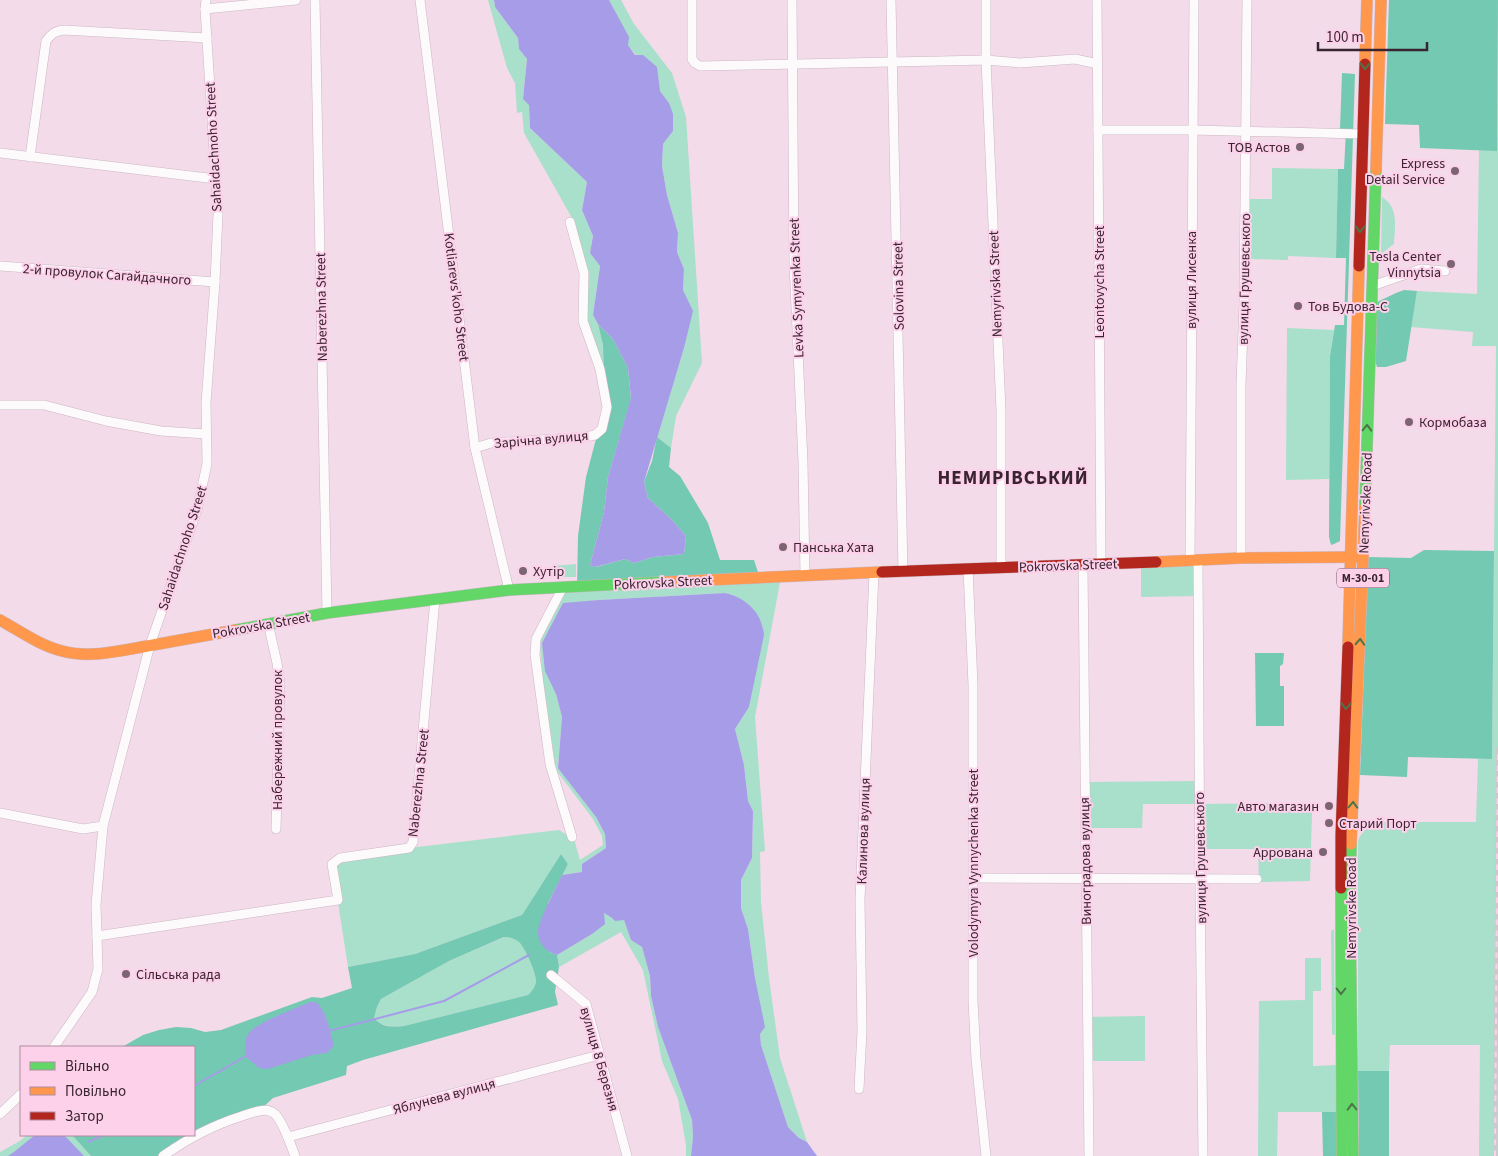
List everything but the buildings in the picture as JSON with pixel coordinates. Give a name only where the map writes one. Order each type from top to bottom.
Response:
[{"type":"main road","name":"Nemyrivske Road","points":[[1342,1156],[1341,835],[1351,557],[1362,134],[1368,0]]},
{"type":"main road","name":"Nemyrivske Road","points":[[1353,1156],[1350,902],[1364,557],[1381,0]]},
{"type":"main road","name":"Pokrovska Street","points":[[0,620],[43,643],[71,652],[104,653],[327,613],[509,590],[1001,567],[1101,565],[1241,558],[1364,557]]},
{"type":"street","points":[[206,5],[296,0]]},
{"type":"street","name":"Naberezhna Street","points":[[315,0],[327,613]]},
{"type":"street","name":"Kotliarevs'koho Street","points":[[420,0],[476,448],[509,590]]},
{"type":"street","points":[[692,0],[692,59],[700,66],[986,60],[1020,63],[1075,59],[1098,64]]},
{"type":"street","name":"Levka Symyrenka Street","points":[[792,0],[794,262],[803,462],[805,575]]},
{"type":"street","name":"Solovina Street","points":[[892,0],[903,572]]},
{"type":"street","name":"Nemyrivska Street","points":[[986,0],[986,60],[1001,411],[1001,567]]},
{"type":"street","name":"Leontovycha Street","points":[[1097,0],[1101,565]]},
{"type":"street","name":"вулиця Лисенка","points":[[1194,0],[1192,130],[1194,561]]},
{"type":"street","name":"вулиця Грушевського","points":[[1241,558],[1241,384],[1244,304],[1248,0]]},
{"type":"street","name":"Sahaidachnoho Street","points":[[55,1046],[92,992],[98,969],[96,906],[103,826],[150,645],[197,510],[207,464],[206,403],[218,214],[206,5]]},
{"type":"street","points":[[30,157],[46,41],[54,32],[64,30],[207,38]]},
{"type":"street","points":[[1098,130],[1362,134]]},
{"type":"street","points":[[0,153],[216,179]]},
{"type":"street","name":"Зарічна вулиця","points":[[476,448],[491,443],[585,437],[595,435],[602,429],[607,407],[600,369],[583,321],[584,273],[570,222]]},
{"type":"street","name":"2-й провулок Сагайдачного","points":[[0,266],[215,282]]},
{"type":"street","points":[[1372,286],[1421,269],[1445,271]]},
{"type":"street","points":[[0,404],[44,405],[106,421],[161,431],[206,434]]},
{"type":"street","name":"вулиця Грушевського","points":[[1194,561],[1201,878],[1203,1156]]},
{"type":"street","name":"Виноградова вулиця","points":[[1083,565],[1089,1156]]},
{"type":"street","name":"Volodymyra Vynnychenka Street","points":[[968,569],[973,685],[973,1000],[976,1059],[986,1156]]},
{"type":"street","name":"Калинова вулиця","points":[[859,1090],[862,1031],[861,891],[874,573]]},
{"type":"street","points":[[563,587],[536,640],[535,655],[550,764],[572,837]]},
{"type":"street","name":"Naberezhna Street","points":[[97,936],[338,900],[332,864],[340,858],[409,848],[413,842],[435,599]]},
{"type":"street","name":"Набережний провулок","points":[[268,623],[280,683],[276,829]]},
{"type":"street","points":[[0,812],[83,829],[103,826]]},
{"type":"street","points":[[973,878],[1257,879]]},
{"type":"street","name":"вулиця 8 Березня","points":[[551,975],[586,1004],[627,1156]]},
{"type":"street","name":"Яблунева вулиця","points":[[288,1137],[599,1055]]},
{"type":"street","points":[[0,1114],[20,1095]]},
{"type":"street","points":[[195,1135],[218,1124],[260,1110],[268,1110],[275,1114],[288,1137],[295,1156]]},
{"type":"street","points":[[163,1156],[194,1136]]},
{"type":"green space","points":[[488,0],[494,0],[495,7],[518,38],[519,49],[527,59],[523,99],[529,104],[530,128],[587,182],[582,210],[593,236],[590,253],[600,266],[593,315],[598,324],[603,345],[603,368],[586,321],[586,273],[572,218],[524,133],[522,112],[517,113],[515,83],[507,68]]},
{"type":"green space","points":[[609,0],[621,0],[634,24],[672,73],[686,117],[702,363],[676,416],[671,448],[657,437],[684,348],[692,311],[683,290],[684,269],[677,252],[678,233],[667,195],[662,166],[663,144],[673,131],[669,103],[660,91],[643,55],[636,55],[628,45],[628,37]]},
{"type":"green space","points":[[1389,0],[1498,0],[1497,151],[1420,148],[1419,125],[1385,124]]},
{"type":"green space","points":[[1498,13],[1498,1156],[1479,1156],[1480,1045],[1390,1045],[1389,1071],[1358,1071],[1358,842],[1361,834],[1367,829],[1382,825],[1383,822],[1476,822],[1478,759],[1492,759],[1496,346],[1472,346],[1473,332],[1411,327],[1417,291],[1477,294],[1479,150],[1497,150]]},
{"type":"green space","points":[[1342,73],[1355,74],[1340,541],[1331,545],[1329,537],[1330,356],[1335,325],[1344,325],[1346,258],[1336,258],[1338,169],[1344,169],[1346,130],[1340,129]]},
{"type":"green space","points":[[1272,168],[1338,169],[1336,258],[1288,256],[1288,260],[1248,259],[1250,199],[1272,199]]},
{"type":"green space","points":[[1382,197],[1394,212],[1395,224],[1394,244],[1381,254]]},
{"type":"green space","points":[[1404,290],[1417,291],[1406,361],[1386,367],[1377,367],[1375,360],[1375,303]]},
{"type":"green space","points":[[598,324],[613,339],[628,368],[631,399],[608,477],[604,512],[590,565],[596,567],[625,559],[634,563],[653,557],[684,554],[686,536],[648,498],[644,482],[652,461],[657,437],[671,448],[669,467],[680,476],[708,523],[720,560],[754,560],[760,578],[577,586],[578,536],[586,477],[596,439],[605,430],[603,345]]},
{"type":"green space","points":[[1287,328],[1334,330],[1330,356],[1329,479],[1286,480]]},
{"type":"green space","points":[[1424,550],[1494,551],[1492,759],[1408,757],[1407,777],[1360,775],[1368,557],[1411,558]]},
{"type":"green space","points":[[1198,561],[1198,596],[1141,597],[1141,563]]},
{"type":"green space","points":[[576,564],[576,577],[554,577],[553,566]]},
{"type":"green space","points":[[781,577],[755,717],[765,851],[760,852],[761,902],[780,1058],[807,1142],[799,1138],[788,1127],[761,1045],[748,929],[741,908],[741,880],[752,858],[753,811],[748,801],[744,765],[735,729],[749,707],[763,628],[749,605],[732,595],[725,593],[599,600],[563,604],[556,694],[562,717],[558,767],[596,817],[605,834],[606,848],[582,864],[582,872],[562,875],[568,864],[561,854],[522,915],[415,954],[348,967],[332,864],[409,848],[559,830],[574,839],[580,860],[603,845],[602,836],[593,819],[556,770],[542,672],[540,642],[563,587]]},
{"type":"green space","points":[[1255,653],[1284,653],[1283,664],[1280,666],[1280,686],[1284,686],[1284,726],[1256,726]]},
{"type":"green space","points":[[1198,781],[1199,804],[1306,803],[1312,813],[1310,881],[1259,882],[1258,849],[1200,849],[1198,804],[1143,804],[1142,828],[1085,828],[1085,782]]},
{"type":"green space","points":[[561,854],[568,864],[548,903],[550,952],[557,955],[559,967],[555,992],[558,1005],[347,1066],[346,1075],[273,1098],[260,1110],[218,1124],[163,1156],[91,1156],[73,1136],[195,1136],[195,1046],[124,1046],[143,1035],[176,1027],[191,1028],[205,1032],[221,1030],[312,997],[322,998],[352,988],[348,967],[415,954],[522,915]],"holes":[[[504,937],[512,938],[519,942],[533,967],[536,982],[528,995],[404,1026],[392,1027],[384,1025],[374,1018],[381,999],[449,961]]]},
{"type":"green space","points":[[604,913],[612,918],[624,920],[631,940],[642,947],[650,976],[651,996],[658,1027],[692,1120],[691,1156],[686,1156],[686,1145],[678,1099],[662,1061],[643,970],[621,932],[559,967],[557,955],[592,934]]},
{"type":"green space","points":[[1334,929],[1335,1035],[1332,1034],[1331,931]]},
{"type":"green space","points":[[505,937],[519,942],[533,967],[536,982],[528,995],[404,1026],[388,1026],[374,1018],[381,999],[449,961]]},
{"type":"green space","points":[[1305,958],[1321,958],[1321,991],[1313,991],[1313,1066],[1336,1065],[1337,1112],[1278,1112],[1277,1156],[1258,1156],[1259,1001],[1305,1000]]},
{"type":"green space","points":[[1145,1016],[1145,1061],[1088,1061],[1087,1017]]},
{"type":"green space","points":[[1358,1071],[1389,1071],[1389,1156],[1359,1156]]},
{"type":"green space","points":[[1322,1112],[1337,1112],[1337,1156],[1323,1156]]},
{"type":"green space","points":[[26,1136],[73,1136],[91,1156],[0,1156],[0,1152]]},
{"type":"shaded area","points":[[494,0],[609,0],[629,37],[628,45],[635,55],[643,55],[657,67],[660,91],[669,103],[673,114],[673,131],[663,144],[662,166],[667,195],[678,233],[677,252],[684,269],[683,290],[693,311],[684,348],[644,482],[648,498],[686,536],[684,554],[653,557],[634,563],[625,559],[595,567],[590,565],[604,512],[608,477],[631,398],[628,368],[613,339],[598,324],[593,315],[600,266],[590,253],[593,236],[582,210],[587,182],[530,128],[529,105],[523,99],[527,59],[519,49],[518,38],[495,7]]},
{"type":"shaded area","points":[[725,593],[740,599],[757,613],[764,635],[749,707],[735,729],[744,765],[748,801],[753,811],[752,858],[741,880],[741,908],[748,929],[765,1027],[760,1034],[761,1045],[788,1127],[799,1138],[807,1142],[817,1156],[691,1156],[692,1120],[658,1027],[651,996],[650,976],[642,947],[631,940],[624,920],[615,921],[604,913],[605,924],[557,955],[544,947],[538,933],[548,904],[562,875],[582,872],[582,864],[606,848],[605,834],[596,817],[558,768],[562,717],[556,694],[545,671],[542,643],[563,603]]},
{"type":"shaded area","points":[[310,1002],[316,1002],[320,1006],[328,1023],[334,1046],[327,1053],[312,1055],[268,1069],[259,1068],[245,1056],[246,1038],[253,1029],[268,1020]]},
{"type":"shaded area","points":[[34,1136],[65,1136],[84,1156],[8,1156]]},
{"type":"waterway","points":[[329,1031],[444,1001],[529,955]]},
{"type":"waterway","points":[[195,1085],[246,1056]]},
{"type":"waterway","points":[[88,1142],[102,1136]]},
{"type":"railway","points":[[1495,1156],[1498,749]]},
{"type":"traffic: fast","points":[[1365,508],[1376,170]]},
{"type":"traffic: fast","points":[[236,630],[327,613],[509,590],[665,582]]},
{"type":"traffic: fast","points":[[1351,844],[1353,1156]]},
{"type":"traffic: fast","points":[[1341,888],[1342,1156]]},
{"type":"traffic: slow","points":[[1365,64],[1367,0]]},
{"type":"traffic: slow","points":[[1376,170],[1381,0]]},
{"type":"traffic: slow","points":[[1348,647],[1359,266]]},
{"type":"traffic: slow","points":[[1351,844],[1365,508]]},
{"type":"traffic: slow","points":[[1156,562],[1241,558],[1359,557]]},
{"type":"traffic: slow","points":[[665,582],[882,572]]},
{"type":"traffic: slow","points":[[0,620],[45,645],[62,651],[84,654],[119,651],[236,630]]},
{"type":"traffic: jam","points":[[1359,266],[1365,64]]},
{"type":"traffic: jam","points":[[882,572],[1156,562]]},
{"type":"traffic: jam","points":[[1341,888],[1341,835],[1348,647]]},
{"type":"place","name":"ТОВ Астов","points":[[1300,147]]},
{"type":"place","name":"Express Detail Service","points":[[1455,171]]},
{"type":"place","name":"Tesla Center Vinnytsia","points":[[1451,264]]},
{"type":"place","name":"Тов Будова-С","points":[[1298,306]]},
{"type":"place","name":"Кормобаза","points":[[1409,422]]},
{"type":"place","name":"Панська Хата","points":[[783,547]]},
{"type":"place","name":"Хутір","points":[[523,571]]},
{"type":"place","name":"Авто магазин","points":[[1329,806]]},
{"type":"place","name":"Старий Порт","points":[[1329,823]]},
{"type":"place","name":"Аррована","points":[[1323,852]]},
{"type":"place","name":"Сільська рада","points":[[126,974]]},
{"type":"district","name":"НЕМИРІВСЬКИЙ","points":[[1013,477]]}]
